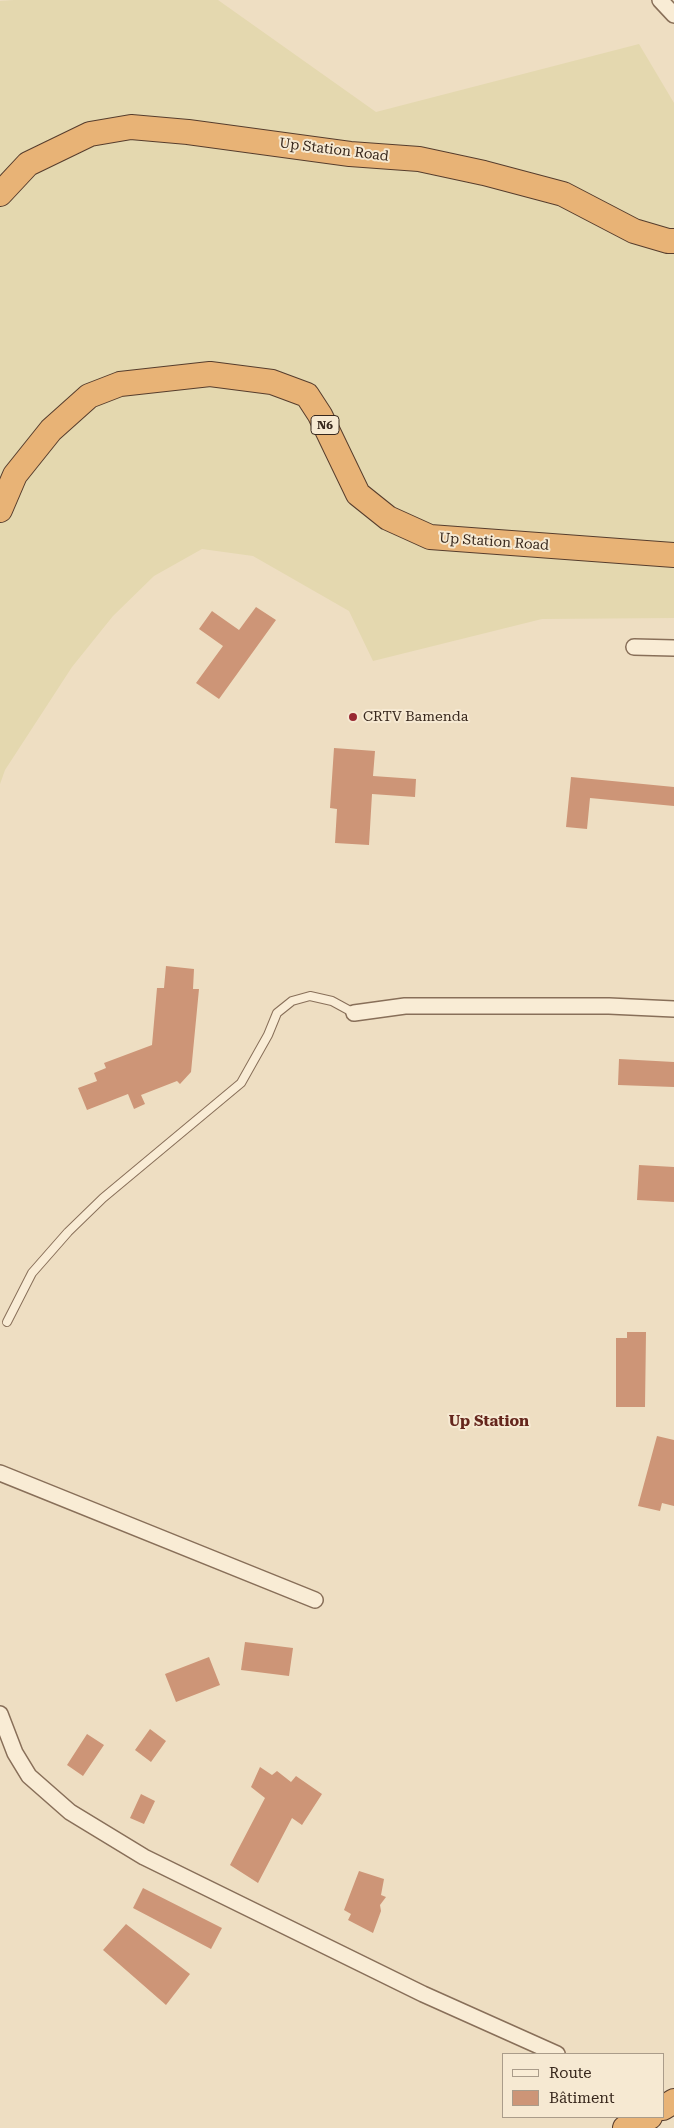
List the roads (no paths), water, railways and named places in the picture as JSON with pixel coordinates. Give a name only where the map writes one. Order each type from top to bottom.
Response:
[{"type":"highway","name":"Up Station Road","points":[[0,194],[28,164],[90,134],[131,127],[188,132],[350,154],[419,159],[563,194],[634,231],[674,241]]},
{"type":"highway","name":"Up Station Road","points":[[0,510],[15,475],[51,430],[89,396],[120,384],[210,374],[272,382],[307,396],[320,415],[358,494],[388,518],[430,537],[674,555]]},
{"type":"highway","points":[[625,2128],[651,2118]]},
{"type":"street","points":[[660,0],[674,15]]},
{"type":"street","points":[[634,647],[674,648]]},
{"type":"street","points":[[354,1013],[405,1006],[609,1006],[674,1009]]},
{"type":"street","points":[[0,1473],[315,1600]]},
{"type":"street","points":[[0,1714],[15,1753],[29,1776],[70,1812],[144,1857],[423,1994],[555,2053]]},
{"type":"lane","points":[[7,1322],[32,1273],[68,1232],[103,1198],[241,1083],[268,1035],[277,1014],[292,1001],[310,996],[332,1001],[354,1013]]},
{"type":"place","name":"CRTV Bamenda","points":[[353,717]]},
{"type":"district","name":"Up Station","points":[[489,1422]]}]
